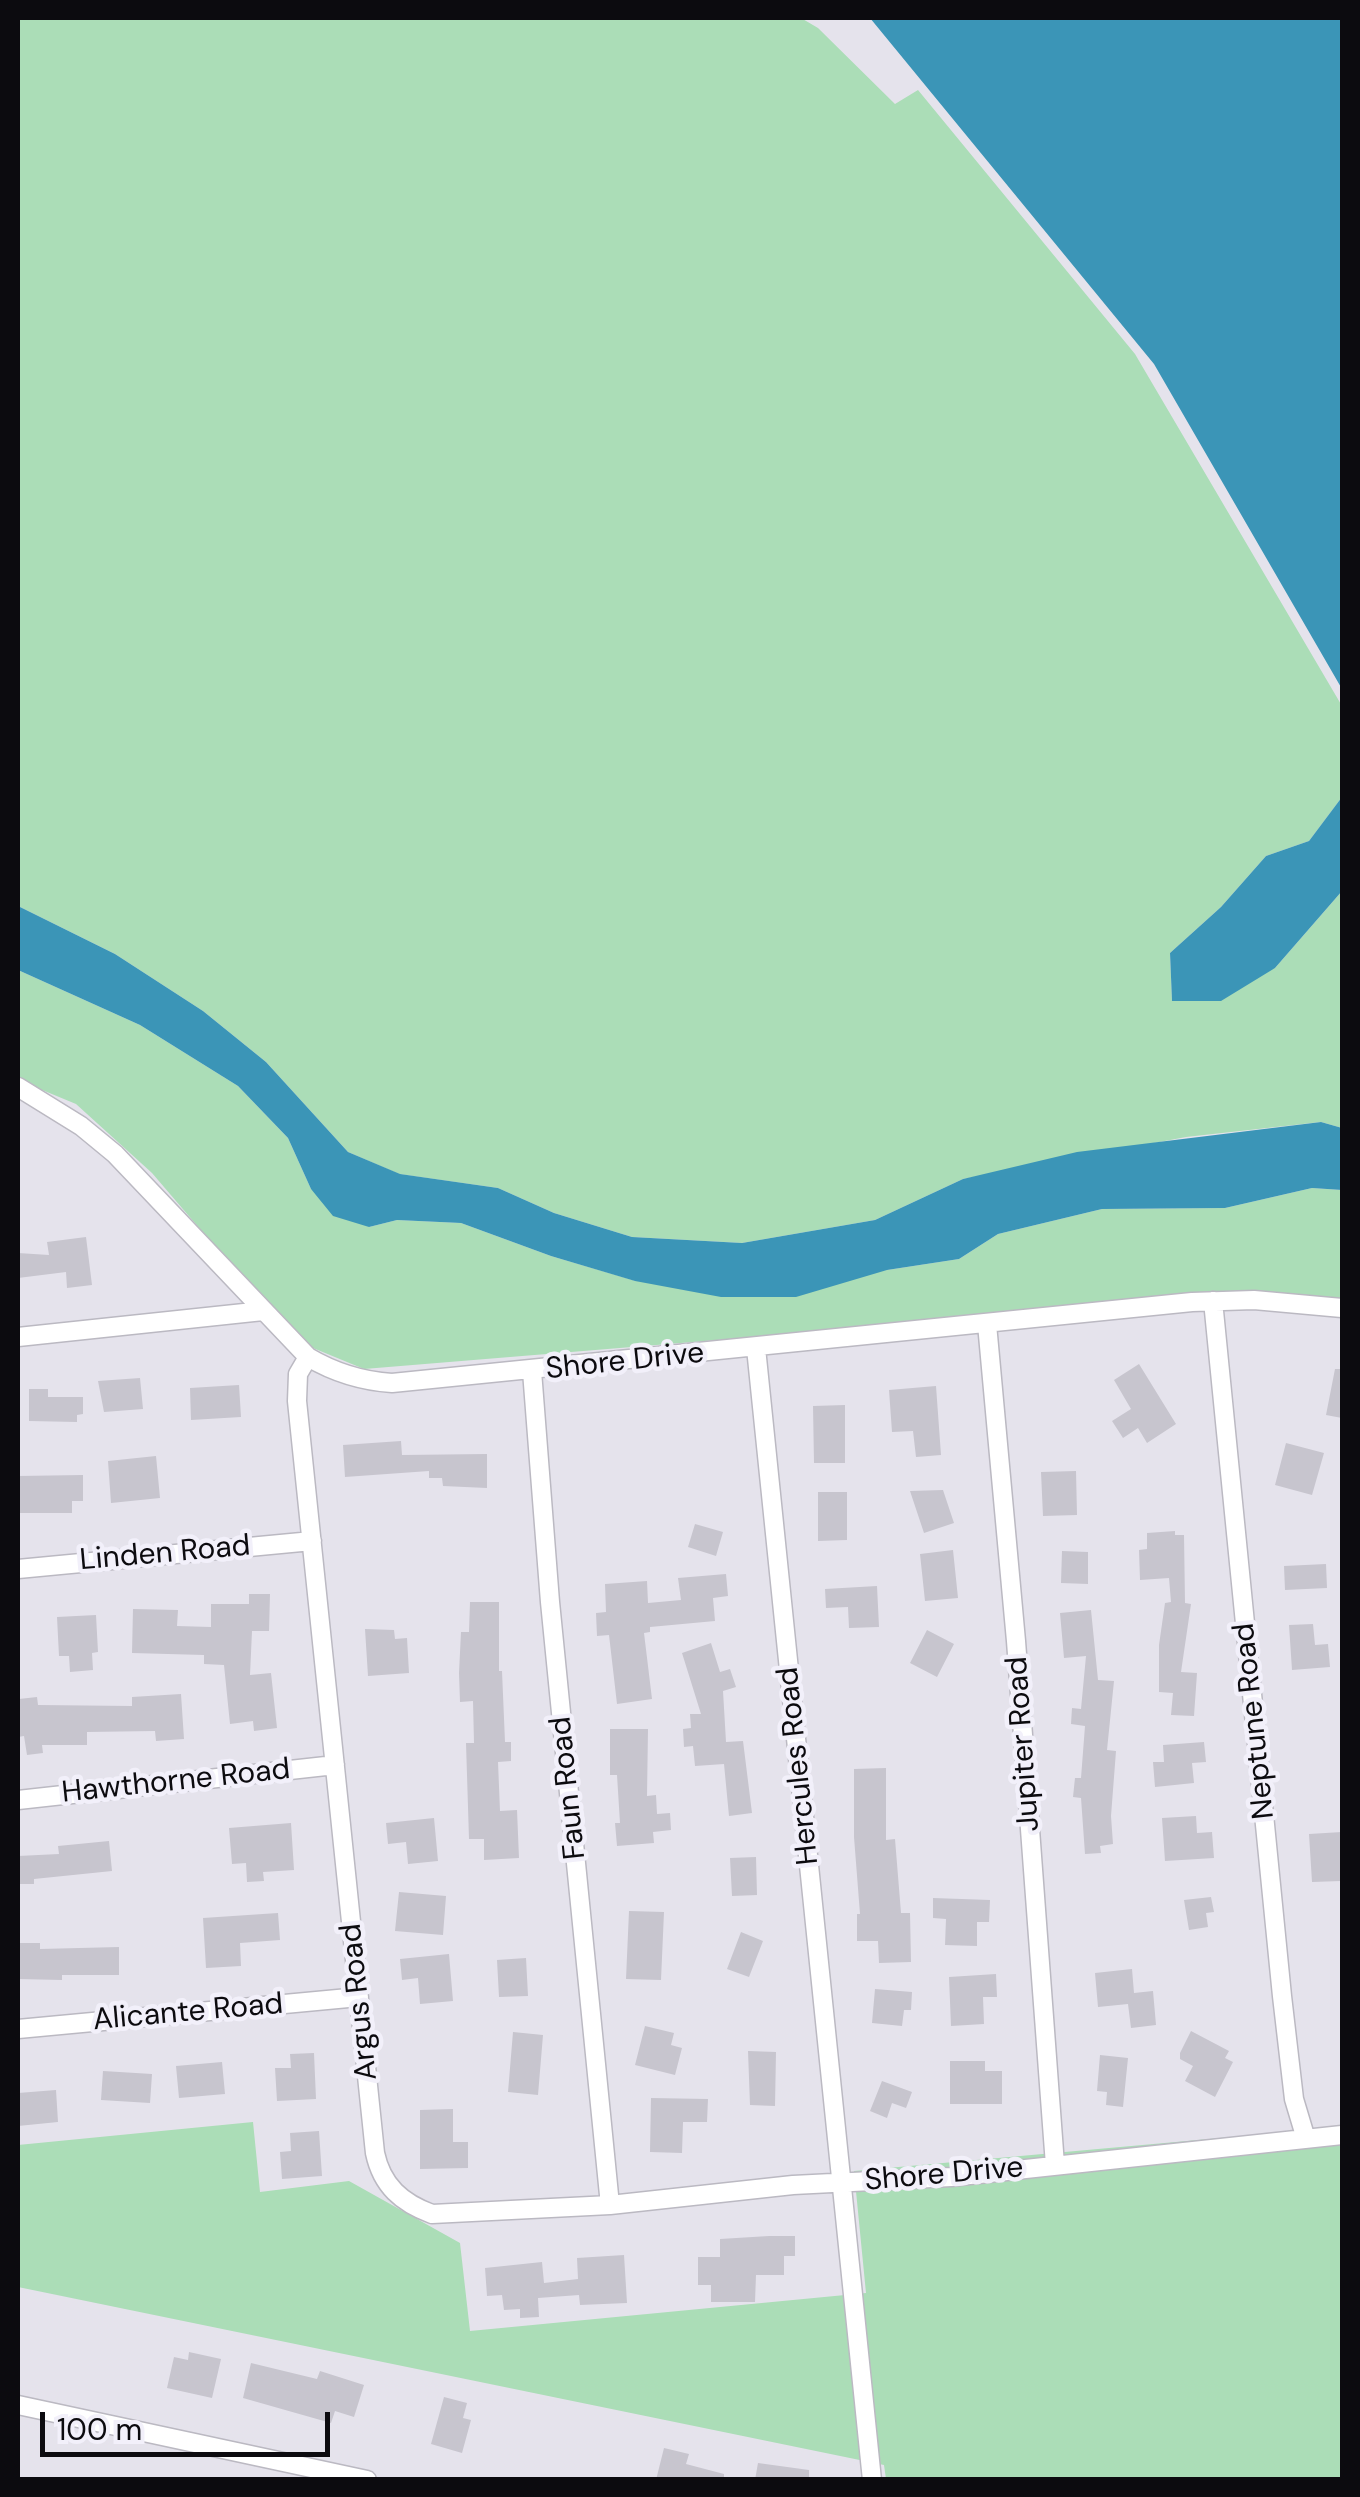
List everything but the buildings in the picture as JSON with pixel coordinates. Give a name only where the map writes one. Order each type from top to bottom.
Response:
[{"type":"street","name":"Shore Drive","points":[[18,1087],[82,1126],[115,1154],[308,1357],[343,1375],[392,1384],[1213,1301],[1282,1301],[1342,1308]]},
{"type":"street","name":"Neptune Road","points":[[1213,1301],[1282,1996],[1294,2099],[1306,2139]]},
{"type":"street","points":[[18,1337],[263,1311]]},
{"type":"street","name":"Jupiter Road","points":[[987,1324],[1056,2165]]},
{"type":"street","name":"Hercules Road","points":[[756,1348],[842,2183]]},
{"type":"street","name":"Argus Road","points":[[308,1357],[298,1374],[297,1400],[377,2162],[385,2181],[397,2196],[432,2214],[610,2204],[842,2183]]},
{"type":"street","name":"Faun Road","points":[[532,1372],[550,1602],[610,2204]]},
{"type":"street","name":"Linden Road","points":[[18,1569],[312,1541]]},
{"type":"street","name":"Hawthorne Road","points":[[18,1800],[335,1765]]},
{"type":"street","name":"Alicante Road","points":[[18,2030],[359,1998]]},
{"type":"street","name":"Shore Drive","points":[[872,2480],[842,2183],[951,2176],[1342,2135]]},
{"type":"street","points":[[18,2405],[367,2480]]},
{"type":"green space","points":[[18,18],[801,18],[818,28],[895,104],[918,90],[1135,354],[1342,706],[1342,797],[1309,841],[1266,856],[1221,907],[1170,953],[1172,1001],[1275,968],[1342,891],[1342,1128],[1321,1122],[1186,1137],[963,1179],[875,1220],[742,1243],[632,1237],[554,1213],[498,1188],[399,1174],[348,1152],[266,1062],[203,1011],[115,954],[18,906]]},
{"type":"green space","points":[[18,970],[140,1025],[238,1086],[288,1138],[311,1189],[369,1227],[397,1220],[461,1223],[551,1256],[636,1281],[887,1270],[959,1259],[998,1234],[1102,1209],[1225,1208],[1312,1188],[1342,1190],[1342,1301],[1250,1291],[985,1318],[364,1369],[296,1341],[152,1173],[76,1104],[18,1080]]},
{"type":"green space","points":[[253,2122],[260,2192],[349,2181],[460,2243],[470,2331],[866,2293],[854,2171],[1342,2127],[1342,2479],[886,2479],[884,2465],[18,2287],[18,2145]]},
{"type":"water","points":[[870,18],[1342,18],[1342,689],[1154,364]]},
{"type":"water","points":[[1342,797],[1342,891],[1275,968],[1221,1001],[1172,1001],[1170,953],[1221,907],[1266,856],[1309,841]]},
{"type":"water","points":[[18,906],[115,954],[203,1011],[266,1062],[348,1152],[400,1174],[498,1188],[554,1213],[632,1237],[742,1243],[875,1220],[963,1179],[1077,1152],[1321,1122],[1342,1128],[1342,1190],[1312,1188],[1225,1208],[1102,1209],[998,1234],[959,1259],[887,1270],[796,1297],[721,1297],[635,1281],[461,1223],[397,1220],[369,1227],[333,1216],[311,1189],[288,1138],[238,1086],[140,1025],[18,970]]}]
